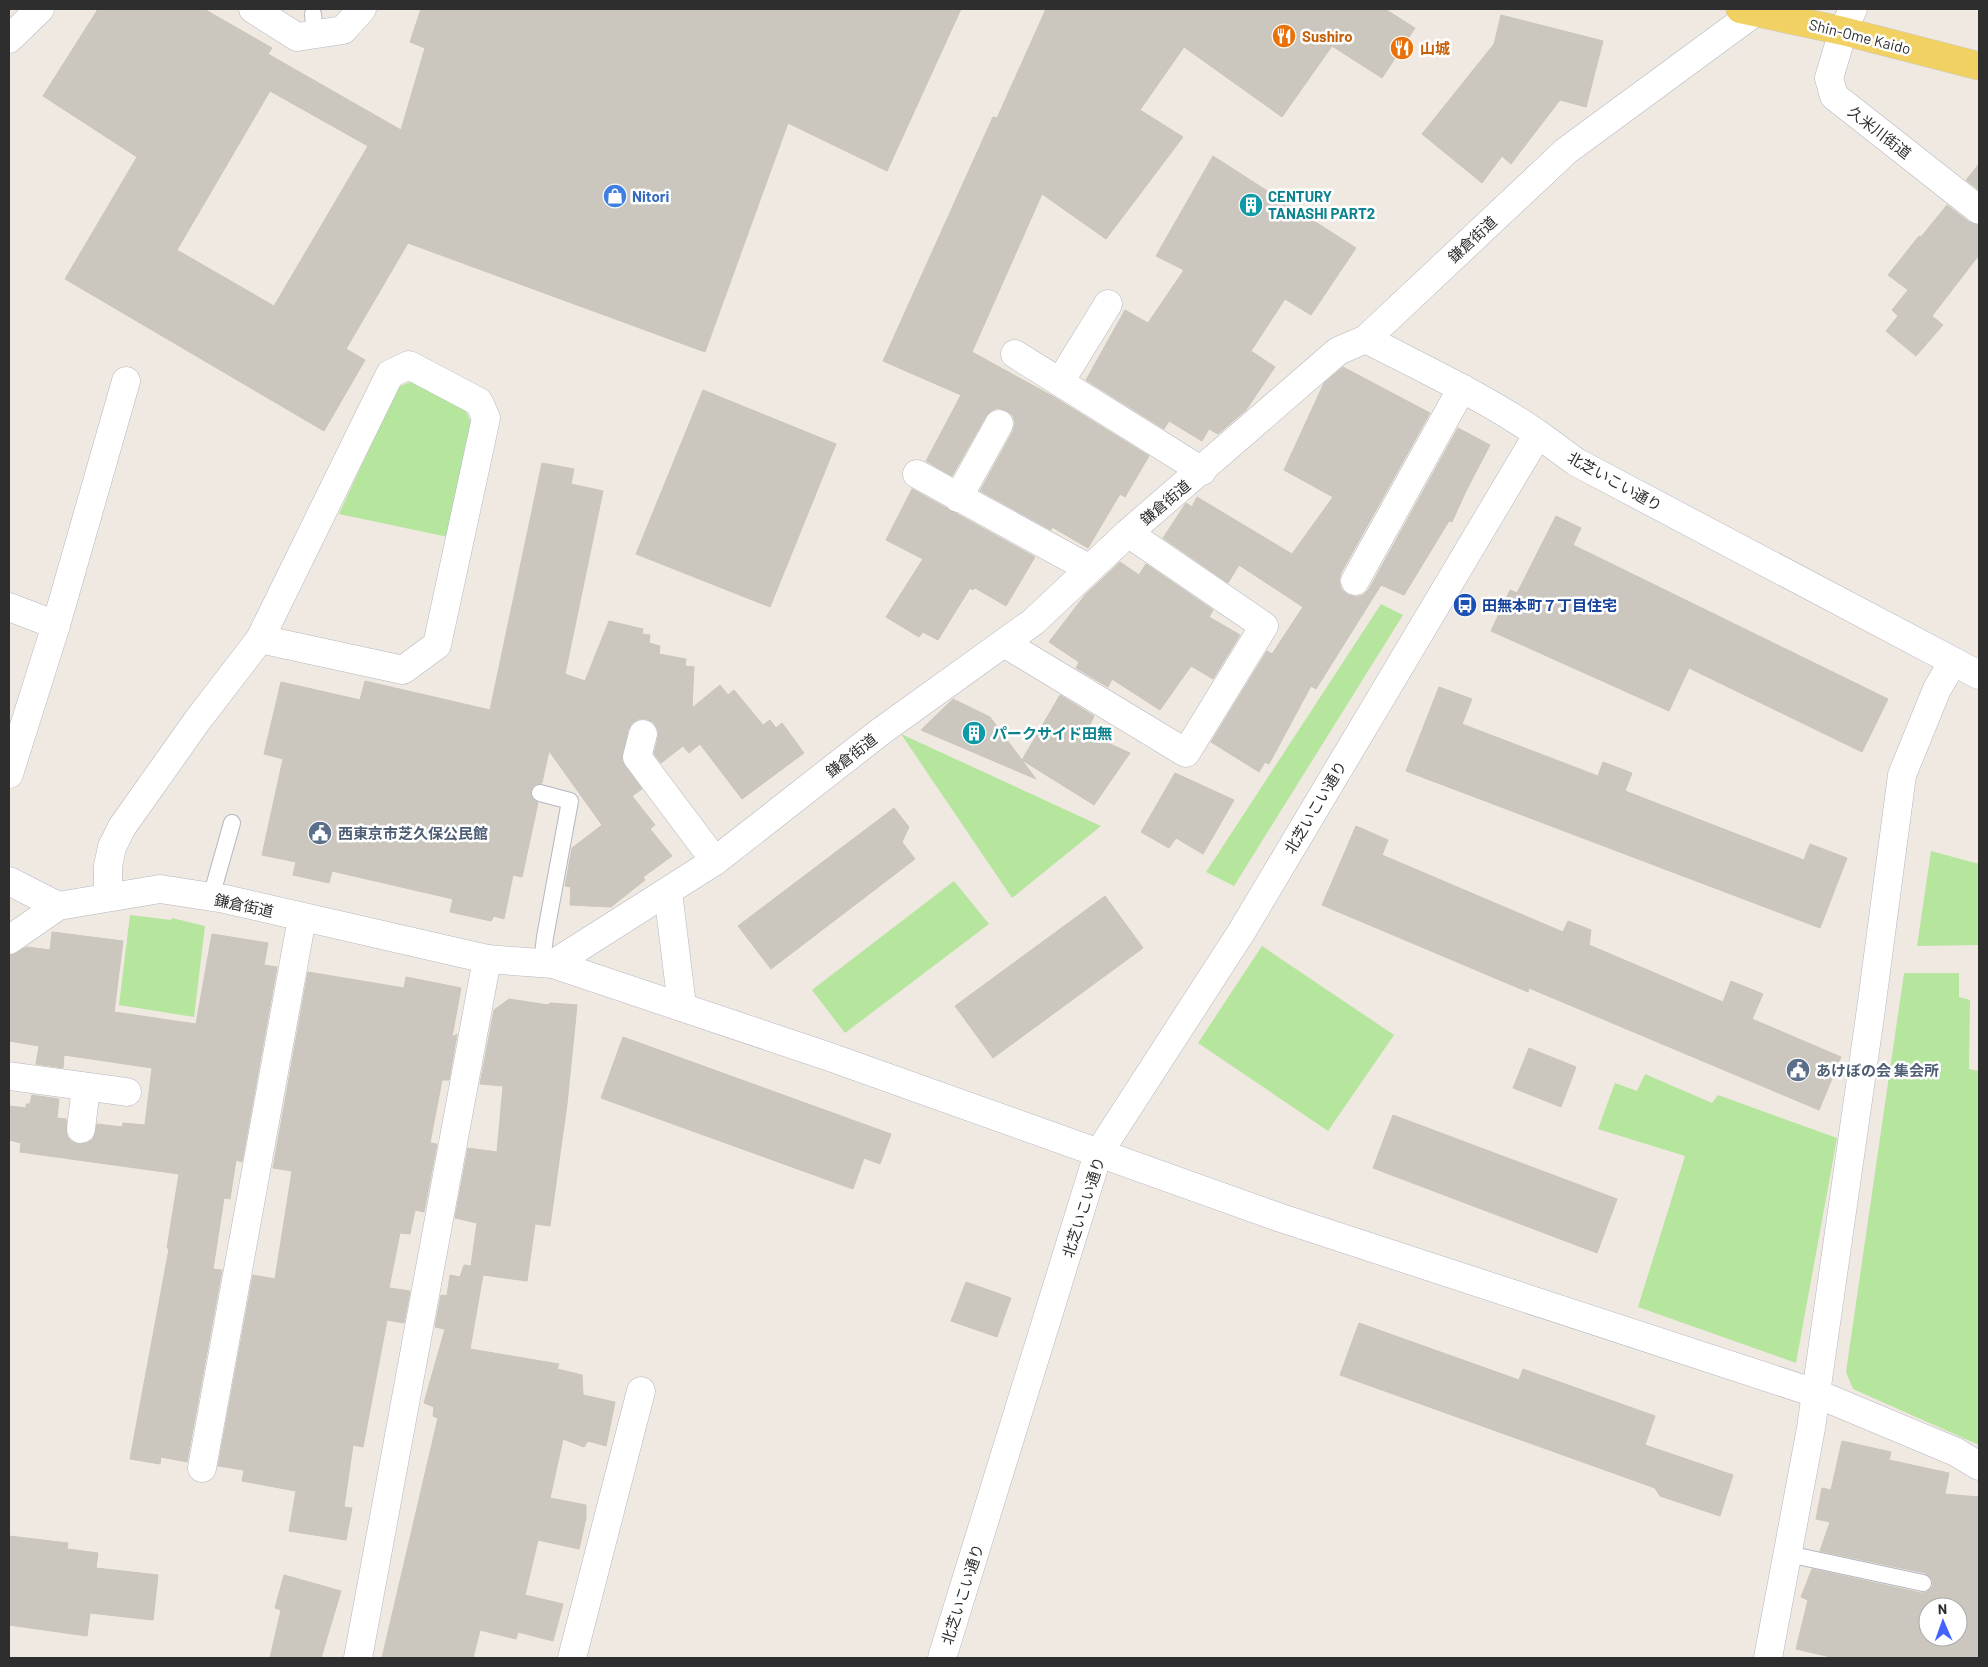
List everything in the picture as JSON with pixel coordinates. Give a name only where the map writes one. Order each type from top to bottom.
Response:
[{"type":"main road","name":"Shin-Ome Kaido","points":[[1748,10],[1848,20],[1979,66]]},
{"type":"street","points":[[9,38],[40,9]]},
{"type":"street","points":[[253,9],[297,37],[314,24],[343,30],[362,9]]},
{"type":"street","name":"鎌倉街道","points":[[548,963],[668,892],[715,861],[880,732],[1033,622],[1128,532],[1202,471],[1338,351],[1366,339],[1566,151],[1748,10]]},
{"type":"street","name":"久米川街道","points":[[1848,20],[1829,78],[1834,96],[1979,210]]},
{"type":"street","points":[[1060,382],[1108,304]]},
{"type":"street","points":[[1366,339],[1462,388],[1513,417],[1538,434]]},
{"type":"street","points":[[1016,354],[1202,471]]},
{"type":"street","points":[[108,897],[108,866],[112,846],[122,827],[197,721],[260,639],[390,374],[409,365],[479,402],[486,418],[437,645],[404,670],[260,639]]},
{"type":"street","points":[[9,774],[56,625],[126,381]]},
{"type":"street","points":[[1355,581],[1462,388]]},
{"type":"street","points":[[958,498],[999,424]]},
{"type":"street","name":"北芝いこい通り","points":[[942,1658],[1098,1154],[1242,931],[1538,434],[1576,462],[1979,675]]},
{"type":"street","points":[[917,474],[1088,568]]},
{"type":"street","points":[[1004,644],[1186,753],[1264,626],[1128,532]]},
{"type":"street","points":[[9,608],[56,625]]},
{"type":"street","points":[[1768,1658],[1788,1554],[1815,1393],[1869,1026],[1902,775],[1937,689],[1953,662]]},
{"type":"street","points":[[643,734],[637,757],[715,861]]},
{"type":"street","points":[[9,881],[58,906]]},
{"type":"street","name":"鎌倉街道","points":[[9,940],[58,906],[160,889],[211,897],[487,958],[548,963],[682,1006],[1281,1218],[1815,1393],[1956,1452],[1979,1466]]},
{"type":"street","points":[[668,892],[682,1006]]},
{"type":"street","points":[[202,1468],[302,918]]},
{"type":"street","points":[[358,1658],[487,958]]},
{"type":"street","points":[[9,1076],[127,1092]]},
{"type":"street","points":[[81,1129],[86,1086]]},
{"type":"street","points":[[572,1658],[641,1391]]},
{"type":"lane","points":[[540,793],[570,801],[545,937],[548,963]]},
{"type":"lane","points":[[211,897],[232,823]]},
{"type":"lane","points":[[1788,1554],[1923,1582]]},
{"type":"green space","points":[[413,381],[465,409],[472,425],[448,537],[339,514],[398,387]]},
{"type":"green space","points":[[1381,604],[1403,615],[1234,886],[1206,872]]},
{"type":"green space","points":[[901,734],[1101,826],[1012,898]]},
{"type":"green space","points":[[1931,851],[1979,864],[1979,945],[1917,946]]},
{"type":"green space","points":[[954,881],[989,924],[845,1033],[812,990]]},
{"type":"green space","points":[[130,915],[171,920],[172,918],[205,926],[194,1017],[119,1005]]},
{"type":"green space","points":[[1262,946],[1394,1035],[1328,1131],[1198,1043]]},
{"type":"green space","points":[[1904,973],[1959,973],[1959,997],[1970,1000],[1969,1069],[1979,1071],[1979,1445],[1853,1389],[1846,1372]]},
{"type":"green space","points":[[1645,1074],[1712,1103],[1718,1095],[1837,1138],[1796,1363],[1638,1307],[1685,1156],[1598,1129],[1615,1083],[1637,1091]]},
{"type":"building","points":[[98,9],[204,9],[272,48],[268,54],[401,130],[425,48],[410,42],[421,9],[961,9],[887,171],[788,123],[705,352],[408,243],[346,349],[365,360],[324,431],[65,279],[137,157],[43,96]],"holes":[[[270,91],[368,146],[274,306],[177,250]]]},
{"type":"building","points":[[1046,9],[1385,9],[1415,28],[1382,78],[1332,46],[1282,117],[1184,47],[1140,110],[1183,137],[1106,239],[1042,194],[972,352],[1054,397],[1149,456],[1125,497],[1120,494],[1088,548],[1052,527],[1051,530],[980,491],[1013,431],[1015,423],[1013,416],[1007,411],[998,408],[991,411],[986,416],[952,476],[926,461],[961,395],[883,361],[993,117],[997,118]]},
{"type":"building","points":[[1501,15],[1603,41],[1586,107],[1560,100],[1511,164],[1502,156],[1482,183],[1422,134],[1494,44]]},
{"type":"building","points":[[1213,156],[1356,248],[1311,315],[1285,299],[1251,351],[1275,367],[1246,410],[1218,434],[1209,429],[1202,441],[1169,421],[1164,429],[1086,380],[1125,310],[1148,323],[1184,270],[1156,256]]},
{"type":"building","points":[[1979,164],[1979,190],[1966,180]]},
{"type":"building","points":[[1947,205],[1969,222],[1979,225],[1979,255],[1932,316],[1943,325],[1916,356],[1886,331],[1898,316],[1892,310],[1908,290],[1888,275]]},
{"type":"building","points":[[1343,367],[1430,413],[1341,573],[1339,581],[1341,589],[1348,595],[1356,597],[1363,595],[1369,589],[1458,428],[1490,445],[1452,522],[1449,521],[1404,595],[1381,585],[1316,689],[1311,686],[1269,764],[1265,762],[1259,772],[1211,742],[1267,651],[1272,654],[1303,607],[1239,565],[1228,583],[1163,538],[1186,503],[1192,507],[1197,497],[1292,554],[1333,497],[1284,470],[1324,383]]},
{"type":"building","points":[[703,390],[836,444],[770,607],[636,554]]},
{"type":"building","points":[[542,463],[574,469],[571,484],[603,491],[565,674],[585,681],[609,621],[643,629],[642,634],[650,635],[649,643],[660,646],[659,654],[686,659],[685,666],[694,667],[692,708],[720,685],[728,695],[734,690],[763,725],[770,720],[776,728],[782,723],[804,753],[742,799],[700,744],[689,753],[683,746],[661,763],[654,754],[658,730],[654,723],[646,719],[639,719],[632,723],[628,730],[622,760],[642,789],[632,796],[655,825],[650,829],[672,856],[643,877],[645,880],[611,907],[570,905],[571,887],[565,886],[572,848],[602,825],[549,751],[542,783],[533,786],[531,790],[531,796],[538,803],[522,877],[513,875],[504,919],[494,916],[491,921],[450,912],[453,899],[332,871],[329,883],[293,875],[296,862],[262,855],[283,759],[264,754],[281,682],[360,700],[365,681],[490,710]]},
{"type":"building","points":[[912,489],[1035,557],[1006,606],[975,588],[973,590],[970,588],[938,640],[923,632],[919,637],[886,617],[923,559],[886,540]]},
{"type":"building","points":[[1556,516],[1581,528],[1573,545],[1888,699],[1862,752],[1689,668],[1669,711],[1491,631],[1510,590],[1517,593]]},
{"type":"building","points":[[1120,562],[1139,575],[1146,564],[1213,610],[1209,617],[1240,635],[1213,679],[1191,666],[1160,710],[1112,679],[1108,687],[1076,668],[1079,662],[1049,642],[1085,595]]},
{"type":"building","points":[[1439,687],[1472,699],[1462,724],[1598,776],[1603,762],[1632,773],[1625,791],[1804,860],[1810,844],[1847,858],[1820,928],[1406,771]]},
{"type":"building","points":[[1060,695],[1094,716],[1086,733],[1130,753],[1094,805],[1022,760]]},
{"type":"building","name":"パークサイド田無","points":[[953,699],[990,717],[1036,779],[921,730]]},
{"type":"building","points":[[1175,773],[1234,800],[1203,854],[1176,838],[1169,848],[1141,832]]},
{"type":"building","points":[[894,808],[909,827],[902,842],[915,859],[771,969],[738,926]]},
{"type":"building","points":[[1356,826],[1388,840],[1382,855],[1563,932],[1568,921],[1591,930],[1589,945],[1723,1002],[1731,981],[1763,994],[1752,1019],[1841,1057],[1819,1110],[1529,988],[1528,992],[1322,905]]},
{"type":"building","points":[[1105,896],[1143,948],[993,1058],[955,1006]]},
{"type":"building","points":[[52,932],[123,941],[114,1012],[196,1024],[212,934],[268,943],[264,965],[277,967],[242,1162],[236,1160],[230,1199],[224,1198],[213,1269],[222,1270],[187,1462],[161,1457],[160,1464],[130,1459],[169,1249],[167,1248],[179,1174],[20,1152],[21,1143],[9,1140],[9,1106],[26,1108],[26,1104],[30,1104],[32,1095],[59,1099],[57,1118],[66,1119],[67,1136],[71,1141],[79,1144],[87,1143],[93,1139],[97,1124],[122,1127],[123,1123],[145,1125],[152,1068],[64,1055],[63,1068],[36,1064],[39,1046],[9,1041],[9,955],[27,947],[50,950]]},
{"type":"building","points":[[308,972],[404,988],[406,977],[461,988],[452,1037],[457,1034],[449,1080],[442,1080],[430,1143],[437,1144],[424,1212],[415,1210],[410,1234],[400,1233],[389,1288],[410,1291],[404,1323],[387,1320],[363,1447],[353,1445],[344,1507],[352,1508],[346,1540],[289,1531],[296,1491],[242,1481],[244,1470],[218,1466],[253,1275],[275,1279],[292,1171],[273,1168]]},
{"type":"building","points":[[509,999],[548,1005],[550,1003],[577,1005],[567,1104],[550,1226],[535,1224],[527,1281],[483,1275],[470,1349],[559,1364],[557,1369],[582,1375],[583,1395],[615,1402],[606,1446],[588,1441],[584,1447],[563,1439],[550,1498],[586,1505],[586,1518],[579,1549],[538,1540],[525,1595],[563,1604],[553,1641],[518,1632],[516,1639],[480,1630],[473,1658],[382,1658],[438,1418],[433,1416],[434,1407],[424,1403],[445,1329],[435,1327],[441,1295],[447,1296],[450,1275],[460,1277],[464,1265],[471,1266],[477,1223],[455,1218],[468,1148],[497,1152],[503,1086],[480,1084],[494,1010]]},
{"type":"building","points":[[623,1037],[891,1134],[880,1164],[864,1158],[853,1189],[601,1098]]},
{"type":"building","points":[[1529,1048],[1576,1067],[1561,1107],[1513,1088]]},
{"type":"building","points":[[1393,1115],[1617,1199],[1597,1253],[1373,1168]]},
{"type":"building","points":[[966,1282],[1011,1298],[997,1337],[951,1321]]},
{"type":"building","points":[[1359,1323],[1519,1380],[1523,1369],[1655,1416],[1645,1445],[1733,1475],[1720,1516],[1660,1496],[1655,1488],[1340,1375]]},
{"type":"building","points":[[1842,1441],[1891,1452],[1889,1460],[1949,1473],[1945,1494],[1979,1497],[1979,1658],[1835,1658],[1796,1649],[1808,1600],[1801,1597],[1812,1569],[1921,1593],[1927,1592],[1933,1586],[1932,1579],[1925,1573],[1820,1551],[1830,1522],[1816,1519],[1822,1488],[1831,1490]]},
{"type":"building","points":[[9,1536],[68,1543],[67,1549],[98,1553],[96,1568],[158,1575],[153,1620],[90,1613],[87,1636],[9,1625]]},
{"type":"building","points":[[284,1575],[341,1591],[321,1658],[270,1658],[281,1610],[275,1608]]},
{"type":"place","name":"Sushiro","points":[[1284,36]]},
{"type":"place","name":"山城","points":[[1402,48]]},
{"type":"place","name":"Nitori","points":[[615,196]]},
{"type":"place","name":"CENTURY TANASHI PART2","points":[[1251,205]]},
{"type":"place","name":"田無本町７丁目住宅","points":[[1465,605]]},
{"type":"place","name":"パークサイド田無","points":[[974,733]]},
{"type":"place","name":"西東京市芝久保公民館","points":[[320,833]]},
{"type":"place","name":"あけぼの会 集会所","points":[[1798,1070]]}]
